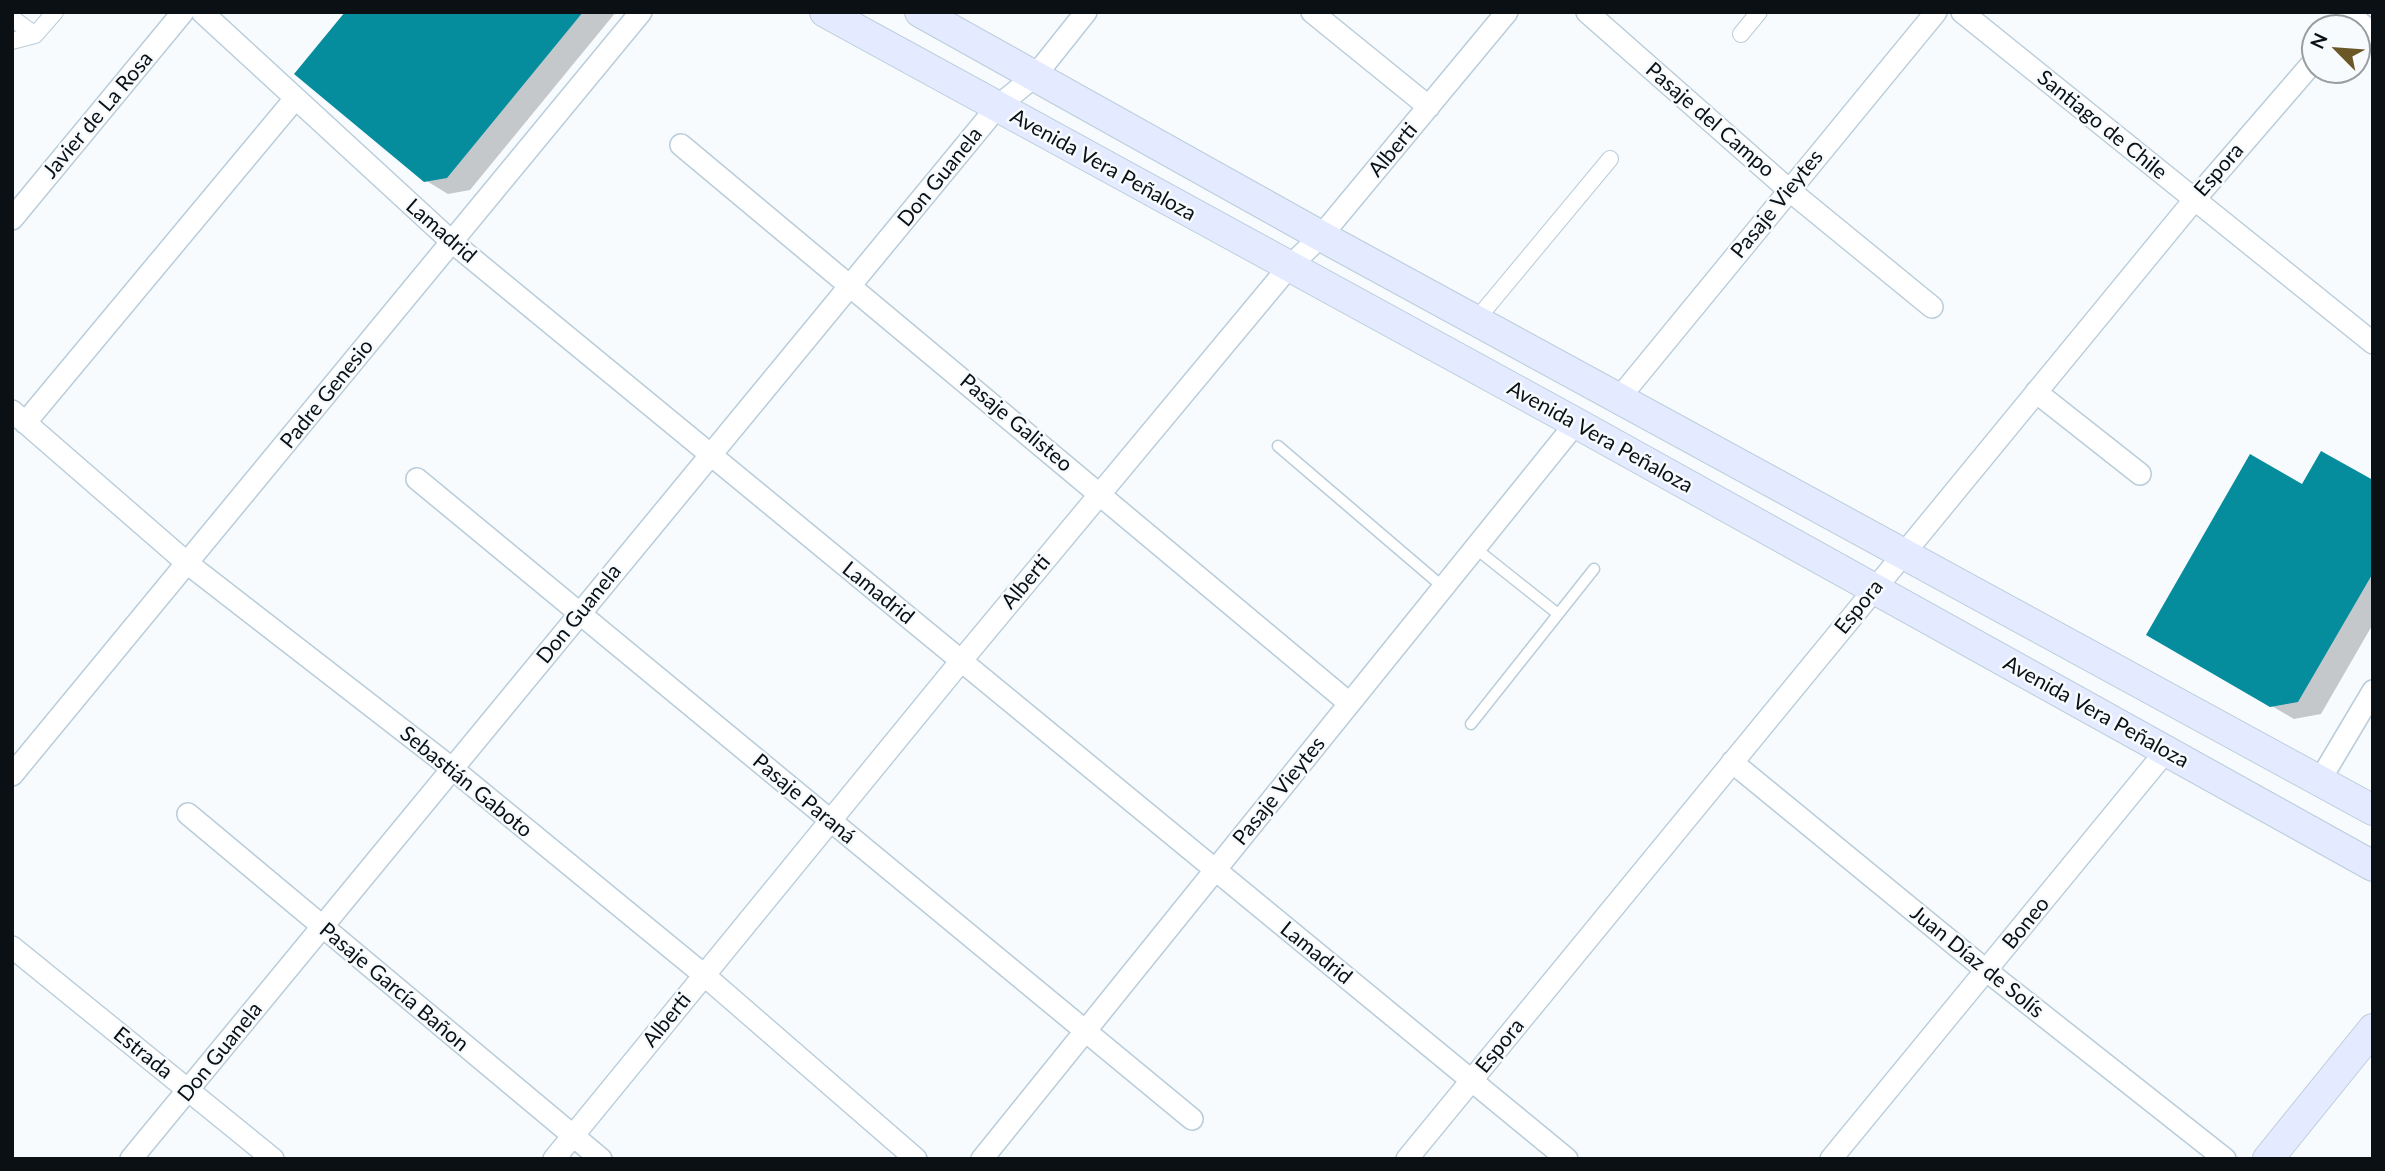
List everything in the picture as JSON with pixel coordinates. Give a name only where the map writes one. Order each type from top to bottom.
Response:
[{"type":"main road","name":"Avenida Vera Peñaloza","points":[[825,12],[1288,268],[1576,423],[2373,866]]},
{"type":"main road","name":"Avenida Vera Peñaloza","points":[[920,12],[1321,236],[2373,810]]},
{"type":"main road","points":[[2268,1159],[2373,1029]]},
{"type":"street","points":[[12,41],[35,35],[55,12]]},
{"type":"street","name":"Javier de La Rosa","points":[[12,219],[183,12]]},
{"type":"street","name":"Lamadrid","points":[[202,12],[294,100],[452,242],[1567,1159]]},
{"type":"street","name":"Padre Genesio","points":[[12,775],[641,12]]},
{"type":"street","name":"Don Guanela","points":[[131,1159],[998,106],[1035,76],[1086,12]]},
{"type":"street","points":[[1312,12],[1429,107]]},
{"type":"street","name":"Alberti","points":[[554,1159],[829,820],[1100,493],[1288,268],[1321,236],[1507,12]]},
{"type":"street","name":"Pasaje del Campo","points":[[1587,12],[1789,190],[1932,307]]},
{"type":"street","points":[[1741,34],[1759,12]]},
{"type":"street","name":"Pasaje Vieytes","points":[[1620,397],[1936,12]]},
{"type":"street","name":"Santiago de Chile","points":[[1962,12],[2373,343]]},
{"type":"street","points":[[12,18],[35,35]]},
{"type":"street","name":"Espora","points":[[1407,1159],[2194,198],[2301,76]]},
{"type":"street","points":[[19,417],[294,100]]},
{"type":"street","name":"Pasaje Galisteo","points":[[681,145],[1349,703]]},
{"type":"street","points":[[1477,319],[1610,159]]},
{"type":"street","points":[[2036,392],[2140,474]]},
{"type":"street","name":"Sebastián Gaboto","points":[[19,417],[187,563],[454,770],[704,975],[916,1159]]},
{"type":"street","name":"Pasaje Vieytes","points":[[982,1159],[1576,423]]},
{"type":"street","name":"Pasaje Paraná","points":[[417,479],[1192,1119]]},
{"type":"street","points":[[2320,780],[2373,691]]},
{"type":"street","name":"Boneo","points":[[1831,1159],[2166,751]]},
{"type":"street","name":"Juan Díaz de Solís","points":[[1732,761],[1987,971],[2225,1159]]},
{"type":"street","name":"Pasaje García Bañon","points":[[188,814],[601,1159]]},
{"type":"street","name":"Estrada","points":[[12,947],[273,1159]]},
{"type":"lane","points":[[1278,446],[1443,587]]},
{"type":"lane","points":[[1475,548],[1558,614]]},
{"type":"lane","points":[[1471,724],[1594,569]]},
{"type":"building","points":[[345,12],[583,12],[447,178],[424,182],[294,74]]},
{"type":"building","points":[[2321,451],[2373,480],[2373,573],[2298,702],[2270,707],[2146,635],[2250,454],[2302,484]]}]
